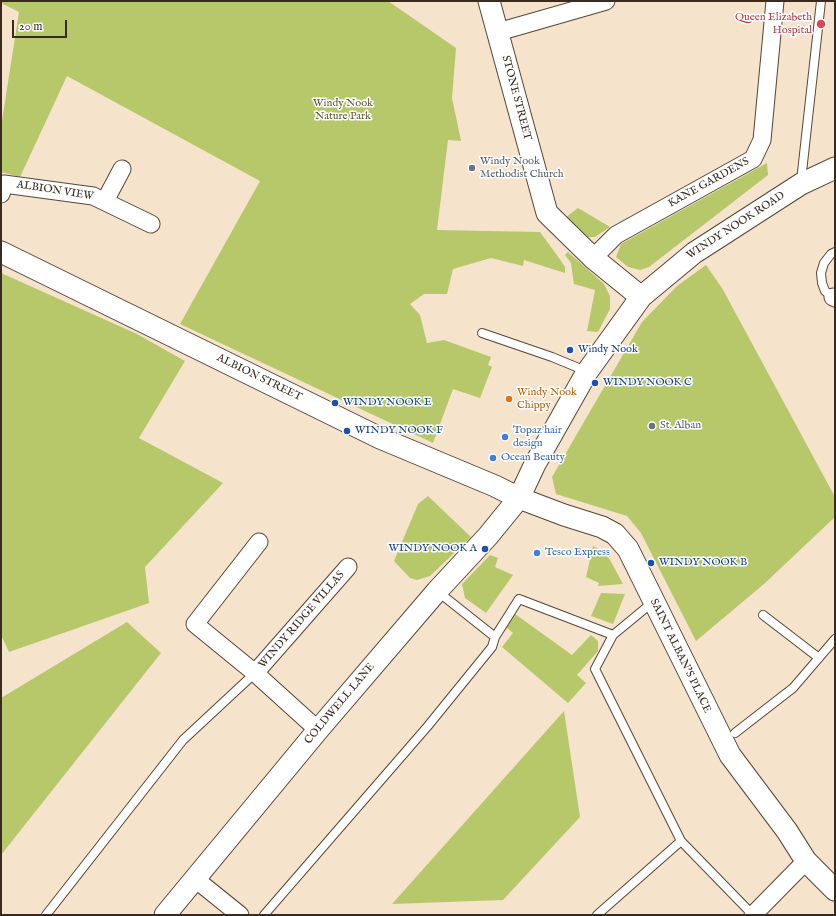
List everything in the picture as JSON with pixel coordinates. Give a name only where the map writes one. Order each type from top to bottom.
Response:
[{"type":"street","name":"STONE STREET","points":[[489,1],[547,213],[593,258],[641,297]]},
{"type":"street","points":[[498,32],[606,1]]},
{"type":"street","name":"KANE GARDENS","points":[[593,258],[616,235],[752,159],[762,140],[775,1]]},
{"type":"street","name":"WINDY NOOK ROAD","points":[[519,498],[535,464],[587,372],[641,297],[694,253],[801,184],[835,168]]},
{"type":"street","name":"ALBION VIEW","points":[[105,201],[122,169]]},
{"type":"street","name":"ALBION VIEW","points":[[2,189],[93,196],[150,224]]},
{"type":"street","name":"ALBION STREET","points":[[1,252],[380,438],[495,486],[519,498]]},
{"type":"street","name":"COLDWELL LANE","points":[[165,915],[194,878],[318,730],[437,591],[488,536],[519,498]]},
{"type":"street","name":"SAINT ALBAN'S PLACE","points":[[519,498],[564,515],[602,527],[615,534],[628,549],[730,755],[787,831],[806,861],[835,890]]},
{"type":"street","name":"WINDY RIDGE VILLAS","points":[[259,542],[195,624],[255,673],[318,730]]},
{"type":"street","name":"WINDY RIDGE VILLAS","points":[[255,673],[348,567]]},
{"type":"street","points":[[753,915],[806,861]]},
{"type":"street","points":[[194,878],[240,915]]},
{"type":"lane","points":[[801,184],[821,1]]},
{"type":"lane","points":[[834,297],[825,291],[822,283],[821,272],[824,263],[831,254],[835,252]]},
{"type":"lane","points":[[482,333],[552,357],[587,372]]},
{"type":"lane","points":[[437,591],[495,637]]},
{"type":"lane","points":[[264,915],[427,727],[492,647],[495,637],[519,599],[613,635]]},
{"type":"lane","points":[[653,602],[613,635],[595,669],[681,841],[753,915]]},
{"type":"lane","points":[[763,615],[819,658]]},
{"type":"lane","points":[[735,733],[793,688],[835,639]]},
{"type":"lane","points":[[46,915],[183,740],[255,673]]},
{"type":"lane","points":[[597,915],[681,841]]},
{"type":"green space","name":"Windy Nook Nature Park","points":[[1,1],[388,1],[456,48],[452,98],[461,141],[448,140],[437,230],[540,232],[565,267],[565,273],[524,260],[523,266],[491,258],[453,269],[447,294],[424,294],[410,304],[420,315],[427,343],[444,340],[491,357],[488,365],[492,367],[480,398],[453,389],[433,443],[180,324],[260,181],[67,76],[20,177],[1,172],[1,127],[19,12],[1,3]]},
{"type":"green space","points":[[767,163],[768,175],[649,267],[640,270],[628,267],[616,257],[621,244]]},
{"type":"green space","points":[[578,208],[610,227],[595,237],[584,237],[565,218]]},
{"type":"green space","points":[[568,252],[604,284],[610,296],[610,309],[598,332],[587,331],[595,290],[574,284],[571,263],[565,255]]},
{"type":"green space","points":[[706,265],[722,288],[835,497],[835,517],[764,584],[696,641],[641,533],[627,516],[556,494],[552,477],[642,322],[677,286]]},
{"type":"green space","points":[[1,273],[137,334],[185,361],[139,438],[223,483],[145,567],[149,603],[9,652],[1,635]]},
{"type":"green space","points":[[428,496],[471,537],[430,576],[417,580],[410,578],[394,561],[418,504]]},
{"type":"green space","points":[[593,546],[603,551],[610,560],[623,584],[598,586],[599,583],[586,577]]},
{"type":"green space","points":[[490,555],[498,558],[495,567],[513,575],[486,613],[465,598],[462,584]]},
{"type":"green space","points":[[601,593],[625,594],[613,624],[591,616]]},
{"type":"green space","points":[[515,614],[572,655],[591,635],[598,641],[598,651],[577,675],[586,683],[568,703],[502,647],[513,633],[506,627]]},
{"type":"green space","points":[[127,622],[161,653],[1,855],[1,698]]},
{"type":"green space","points":[[564,711],[580,817],[503,900],[392,904]]},
{"type":"place","name":"Queen Elizabeth Hospital","points":[[821,24]]},
{"type":"place","name":"Windy Nook Methodist Church","points":[[472,168]]},
{"type":"place","name":"Windy Nook","points":[[570,350]]},
{"type":"place","name":"WINDY NOOK C","points":[[595,383]]},
{"type":"place","name":"Windy Nook Chippy","points":[[509,399]]},
{"type":"place","name":"WINDY NOOK E","points":[[335,403]]},
{"type":"place","name":"St. Alban","points":[[652,426]]},
{"type":"place","name":"WINDY NOOK F","points":[[347,431]]},
{"type":"place","name":"Topaz hair design","points":[[505,437]]},
{"type":"place","name":"Ocean Beauty","points":[[493,458]]},
{"type":"place","name":"WINDY NOOK A","points":[[485,549]]},
{"type":"place","name":"Tesco Express","points":[[537,553]]},
{"type":"place","name":"WINDY NOOK B","points":[[651,563]]}]
